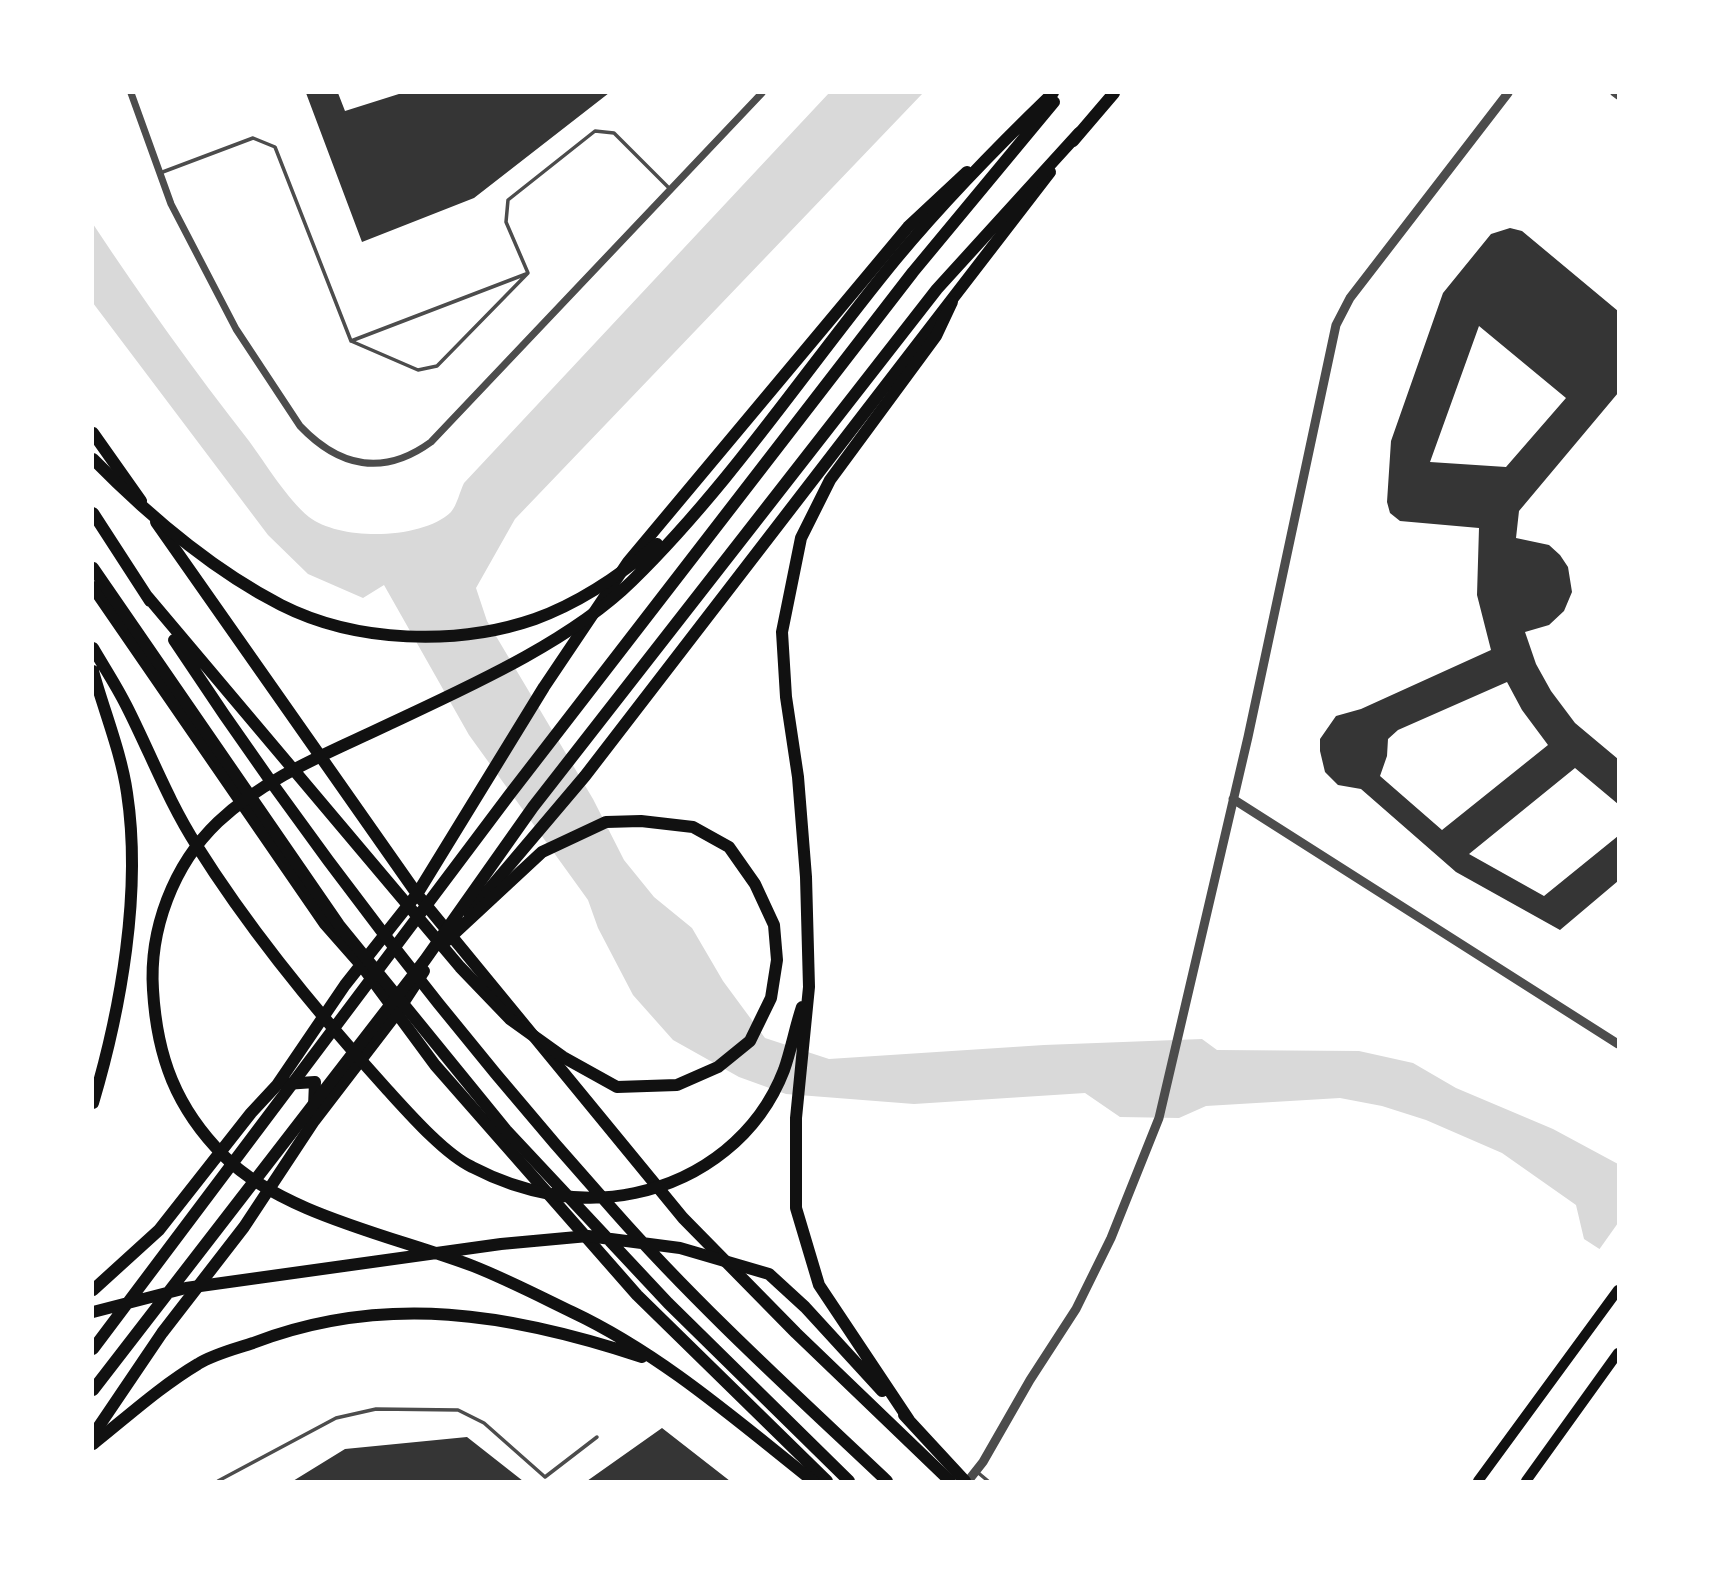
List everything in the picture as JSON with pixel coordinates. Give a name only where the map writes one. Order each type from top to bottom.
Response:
[{"type":"main road","points":[[813,1481],[666,1365],[580,1315],[478,1268],[332,1218],[274,1192],[227,1160],[183,1108],[168,1071],[156,1031],[152,981],[156,931],[171,891],[189,857],[214,826],[233,808],[309,761],[506,666],[599,609],[631,583],[698,509],[896,259],[971,172],[1053,93]]},
{"type":"main road","points":[[93,1290],[159,1230],[250,1114],[277,1085],[345,985],[417,894],[544,687],[628,562],[908,227],[1053,93]]},
{"type":"main road","points":[[93,1349],[510,794],[913,272],[1061,93]]},
{"type":"main road","points":[[93,1390],[425,960],[533,807],[936,289],[1114,93]]},
{"type":"main road","points":[[93,1434],[162,1334],[244,1227],[314,1121],[396,1014],[448,933],[490,890],[585,776],[952,303],[1079,133]]},
{"type":"main road","points":[[909,1420],[819,1285],[796,1208],[796,1118],[809,987],[806,877],[798,777],[786,698],[782,632],[802,538],[830,480],[936,336],[952,303]]},
{"type":"main road","points":[[93,433],[417,894],[448,933],[683,1218],[796,1334],[950,1481]]},
{"type":"main road","points":[[93,459],[169,529],[230,576],[284,606],[336,625],[392,635],[446,636],[490,630],[537,618],[591,591],[698,509]]},
{"type":"main road","points":[[93,513],[294,814],[373,923],[445,1013],[616,1214],[720,1320],[887,1481]]},
{"type":"main road","points":[[93,568],[339,925],[506,1130],[668,1303],[849,1481]]},
{"type":"main road","points":[[93,587],[325,924],[362,966],[435,1065],[637,1295],[827,1481]]},
{"type":"main road","points":[[147,596],[333,819],[415,914],[433,935],[442,946],[451,956],[460,967],[510,1019],[563,1057],[617,1087],[677,1085],[718,1067],[750,1041],[771,998],[777,960],[774,925],[755,884],[729,847],[693,827],[641,821],[606,822],[542,852],[455,933],[445,942],[435,951],[425,960]]},
{"type":"main road","points":[[93,648],[125,704],[162,784],[196,845],[243,914],[351,1050],[413,1118],[469,1166],[514,1186],[562,1197],[612,1198],[652,1189],[705,1167],[737,1142],[764,1107],[784,1069],[789,1043],[809,987]]},
{"type":"main road","points":[[93,671],[127,793],[131,874],[120,986],[93,1103]]},
{"type":"main road","points":[[277,1085],[315,1082],[314,1121]]},
{"type":"main road","points":[[93,1312],[186,1288],[500,1244],[588,1236],[680,1248],[769,1274],[805,1307],[966,1481]]},
{"type":"main road","points":[[1478,1481],[1618,1290]]},
{"type":"main road","points":[[93,1444],[200,1363],[273,1335],[328,1321],[392,1313],[453,1313],[556,1330],[666,1365]]},
{"type":"main road","points":[[1526,1481],[1618,1353]]},
{"type":"street","points":[[131,93],[171,204],[236,329],[300,426],[330,453],[353,462],[371,464],[414,455],[431,442],[762,93]]},
{"type":"street","points":[[966,1481],[976,1471],[1076,1309],[1111,1238],[1159,1118],[1233,799],[1336,325],[1350,298],[1508,93]]},
{"type":"street","points":[[1233,799],[1618,1044]]},
{"type":"lane","points":[[528,273],[506,222],[508,200],[595,131],[614,133],[670,189]]},
{"type":"lane","points":[[160,173],[253,138],[275,147],[351,341],[418,370],[437,366],[528,273]]},
{"type":"lane","points":[[351,341],[528,273]]},
{"type":"lane","points":[[218,1481],[336,1418],[376,1409],[458,1410],[484,1423],[545,1477],[597,1437]]},
{"type":"lane","points":[[976,1471],[988,1481]]},
{"type":"shaded area","points":[[829,93],[923,93],[515,519],[476,588],[487,621],[593,799],[624,860],[654,897],[692,928],[723,981],[765,1038],[829,1059],[1044,1045],[1202,1039],[1217,1050],[1359,1051],[1413,1063],[1456,1088],[1553,1129],[1618,1164],[1618,1261],[1584,1239],[1576,1205],[1502,1153],[1426,1120],[1382,1106],[1340,1098],[1206,1106],[1179,1118],[1120,1117],[1085,1093],[914,1104],[786,1094],[739,1077],[673,1040],[633,995],[598,928],[588,900],[469,735],[384,585],[363,598],[308,574],[268,535],[93,303],[93,224],[188,361],[301,510],[323,525],[360,533],[381,534],[421,528],[451,512],[464,483]]},
{"type":"pier","points":[[1618,1223],[1618,1264],[1596,1254]]},
{"type":"building","points":[[306,93],[338,93],[345,111],[402,93],[609,93],[474,198],[362,242]]},
{"type":"building","points":[[1510,228],[1522,231],[1618,311],[1618,393],[1519,511],[1516,538],[1549,545],[1568,567],[1572,592],[1564,611],[1549,625],[1525,632],[1536,664],[1551,691],[1575,723],[1618,759],[1618,804],[1575,768],[1469,854],[1544,896],[1618,836],[1618,881],[1560,930],[1456,872],[1361,789],[1338,785],[1325,772],[1320,751],[1320,739],[1336,716],[1361,709],[1491,650],[1477,595],[1479,528],[1400,521],[1390,513],[1387,502],[1391,441],[1443,293],[1491,234]],"holes":[[[1479,326],[1566,398],[1506,467],[1430,462]],[[1507,682],[1522,710],[1548,745],[1442,830],[1380,776],[1387,756],[1388,739],[1398,730]]]},
{"type":"building","points":[[662,1428],[730,1481],[587,1481]]},
{"type":"building","points":[[467,1437],[523,1481],[293,1481],[345,1449]]}]
